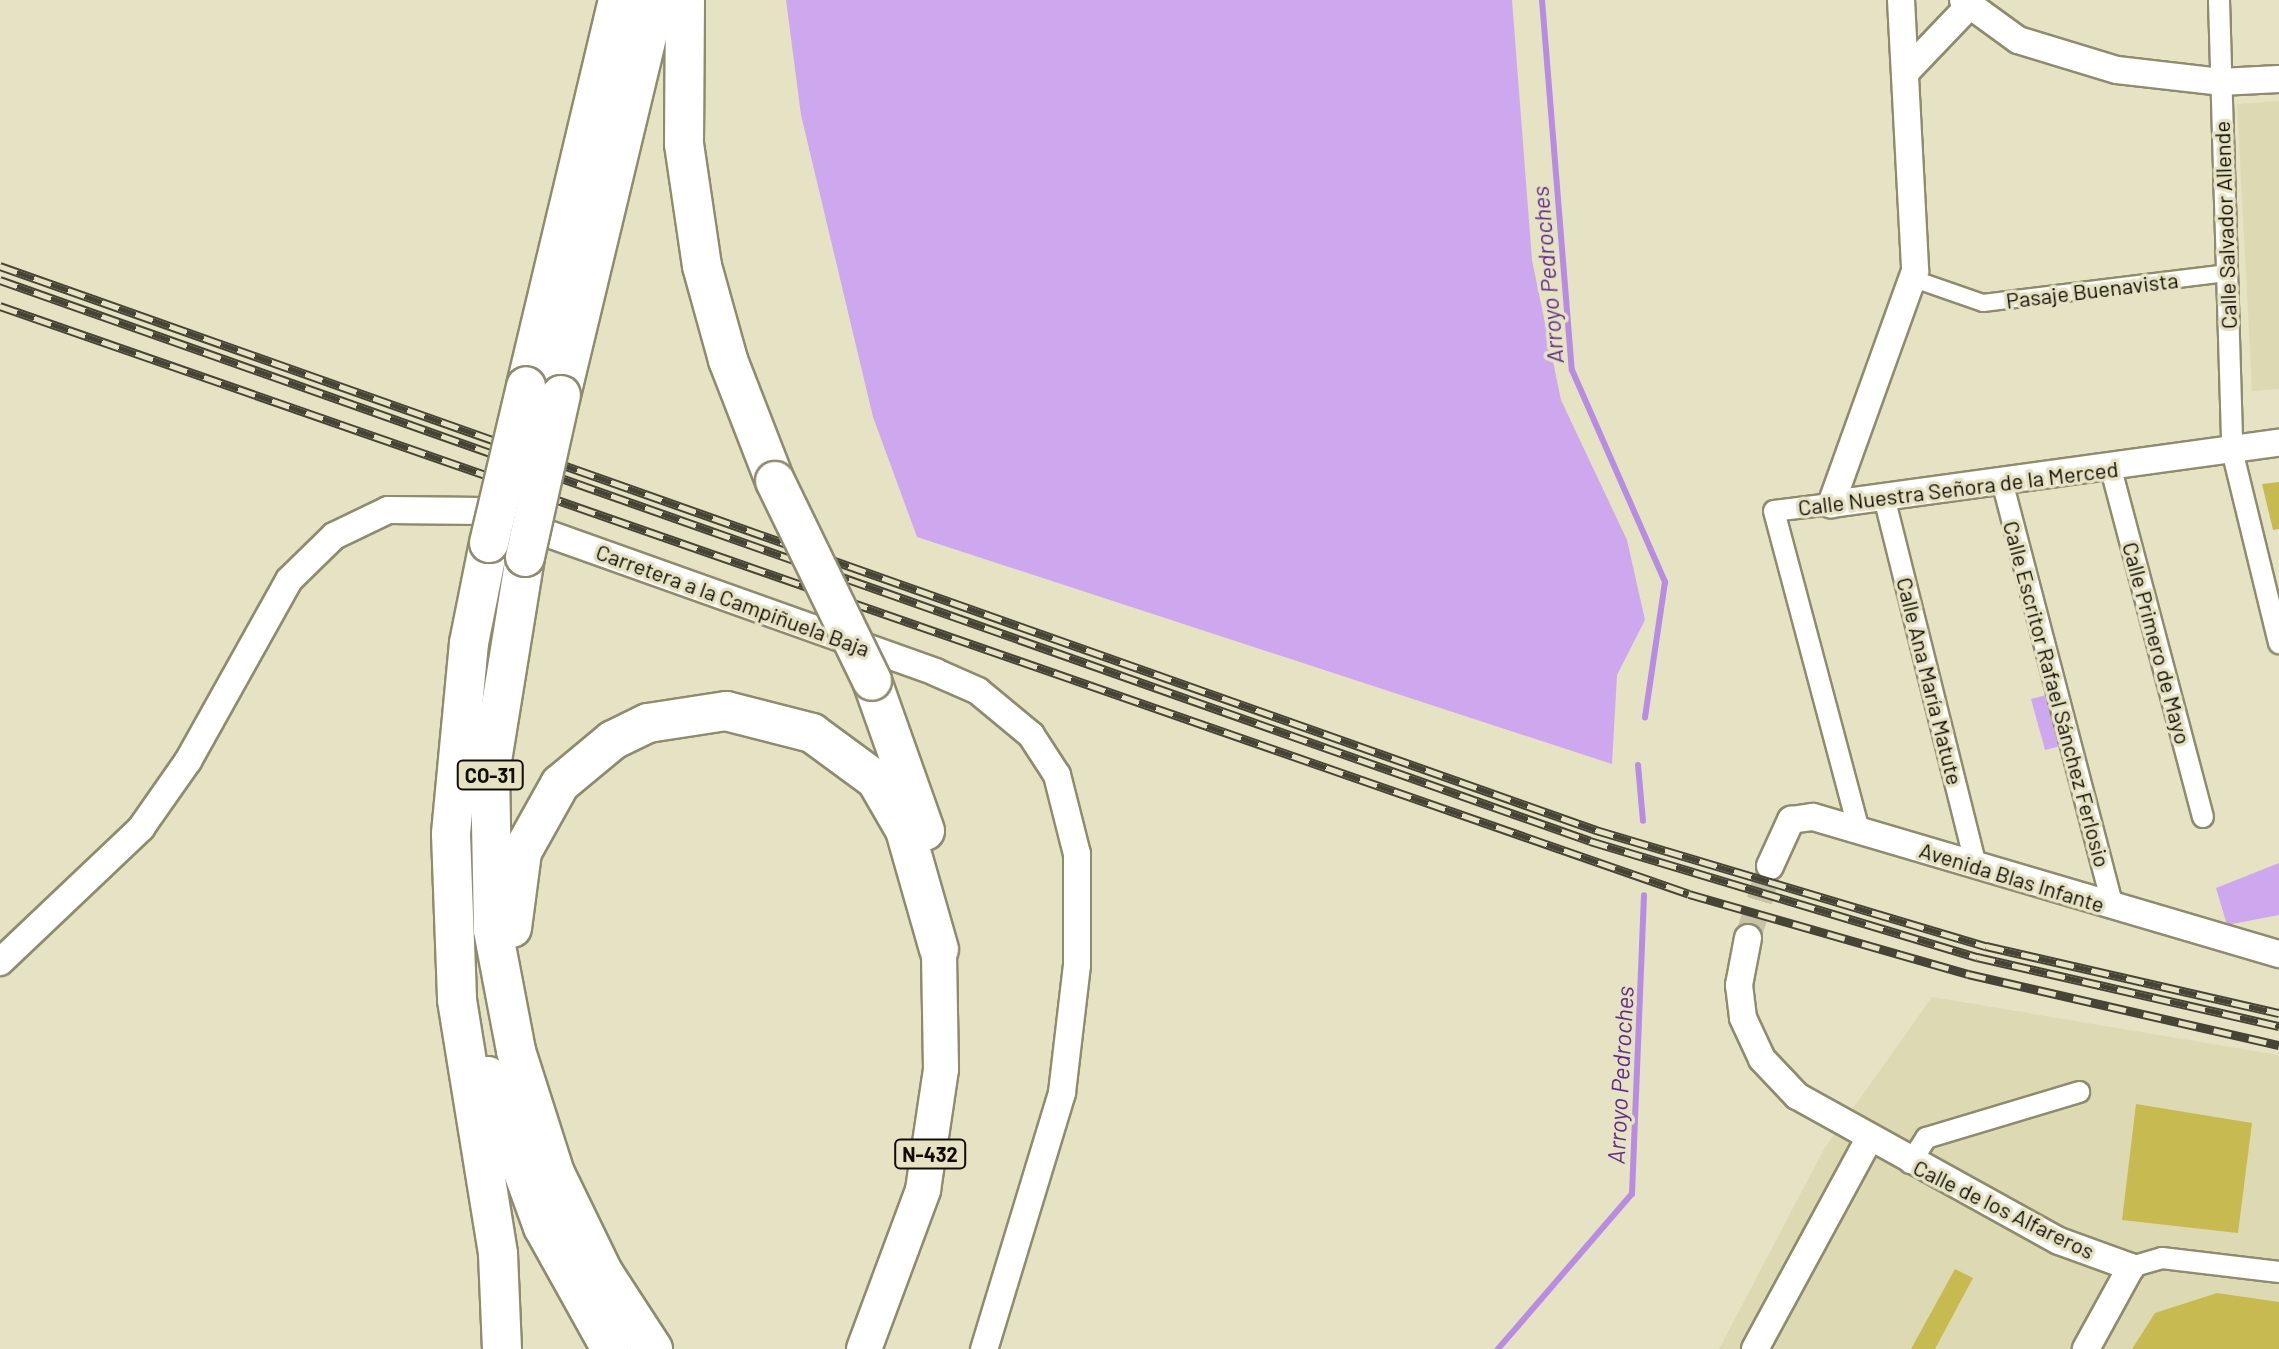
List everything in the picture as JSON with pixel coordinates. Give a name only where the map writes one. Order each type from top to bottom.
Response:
[{"type":"highway","name":"CO-31","points":[[618,0],[544,390],[525,557],[490,772],[489,871],[503,994],[555,1173],[603,1272],[653,1349]]},
{"type":"highway","name":"CO-31","points":[[611,1349],[574,1289],[513,1154],[459,965],[451,834],[458,729],[489,543],[544,390],[656,0]]},
{"type":"highway","points":[[685,0],[684,144],[702,266],[728,360],[775,481],[872,681],[918,799],[937,890],[939,949]]},
{"type":"highway","points":[[503,994],[512,896],[538,816],[594,753],[648,723],[686,714],[767,717],[845,752],[876,780],[905,830],[939,949]]},
{"type":"highway","name":"N-432","points":[[864,1349],[923,1190],[941,1069],[939,949]]},
{"type":"highway","points":[[459,965],[457,1000],[498,1254],[502,1349]]},
{"type":"street","points":[[1831,504],[1914,279],[1901,0]]},
{"type":"street","name":"Calle Salvador Allende","points":[[2219,0],[2232,450],[2279,643]]},
{"type":"street","points":[[1905,73],[1969,2],[2018,40],[2070,59],[2220,82],[2279,79]]},
{"type":"street","name":"Pasaje Buenavista","points":[[1914,279],[1983,303],[2226,273]]},
{"type":"street","name":"Calle Nuestra Señora de la Merced","points":[[1859,830],[1774,511],[2111,469],[2279,443]]},
{"type":"street","name":"Calle Primero de Mayo","points":[[2111,469],[2203,817]]},
{"type":"street","name":"Calle Escritor Rafael Sánchez Ferlosio","points":[[2002,481],[2113,908]]},
{"type":"street","name":"Calle Ana María Matute","points":[[1884,497],[1976,865]]},
{"type":"street","name":"Carretera a la Campiñuela Baja","points":[[0,962],[141,828],[299,570],[334,536],[388,510],[484,511],[935,672],[978,691],[1031,735],[1057,775],[1077,854],[1077,965],[1062,1093],[984,1349]]},
{"type":"street","name":"Avenida Blas Infante","points":[[1770,866],[1791,820],[1813,817],[2113,908],[2279,954]]},
{"type":"street","name":"Avenida Blas Infante","points":[[2233,943],[2279,936]]},
{"type":"street","name":"Calle de los Alfareros","points":[[1748,938],[1739,985],[1749,1035],[1778,1078],[1831,1120],[1868,1141],[2059,1241],[2131,1267]]},
{"type":"street","points":[[1910,1163],[1926,1138],[2079,1092]]},
{"type":"street","points":[[1755,1349],[1868,1141]]},
{"type":"street","points":[[2086,1349],[2131,1267],[2162,1258],[2279,1272]]},
{"type":"shaded area","points":[[786,0],[1512,0],[1532,260],[1561,400],[1627,540],[1645,620],[1617,675],[1612,764],[917,537],[873,417],[801,115]]},
{"type":"shaded area","points":[[2279,101],[2279,389],[2252,391],[2237,104]]},
{"type":"shaded area","points":[[2050,694],[2064,745],[2045,750],[2031,699]]},
{"type":"shaded area","points":[[2279,863],[2279,915],[2227,925],[2216,888]]},
{"type":"shaded area","points":[[1932,997],[2279,1055],[2279,1349],[1719,1349],[1824,1149]]},
{"type":"building","points":[[2279,482],[2279,529],[2273,530],[2262,484]]},
{"type":"building","points":[[2136,1104],[2252,1123],[2238,1233],[2122,1220]]},
{"type":"building","points":[[1955,1269],[1973,1278],[1935,1349],[1911,1349]]},
{"type":"building","points":[[2217,1293],[2279,1302],[2279,1349],[2132,1349],[2155,1313]]},
{"type":"waterway","name":"Arroyo Pedroches","points":[[1542,0],[1572,370],[1665,582],[1645,718]]},
{"type":"waterway","name":"Arroyo Pedroches","points":[[1638,765],[1643,821]]},
{"type":"waterway","name":"Arroyo Pedroches","points":[[1498,1349],[1632,1194],[1644,895]]},
{"type":"tunnel","points":[[1748,938],[1770,866]]},
{"type":"railway","points":[[0,266],[1596,830],[1986,946],[2279,1013]]},
{"type":"railway","points":[[0,280],[1590,841],[1977,957],[2279,1026]]},
{"type":"railway","points":[[0,306],[1689,894],[1968,974],[2279,1045]]}]
